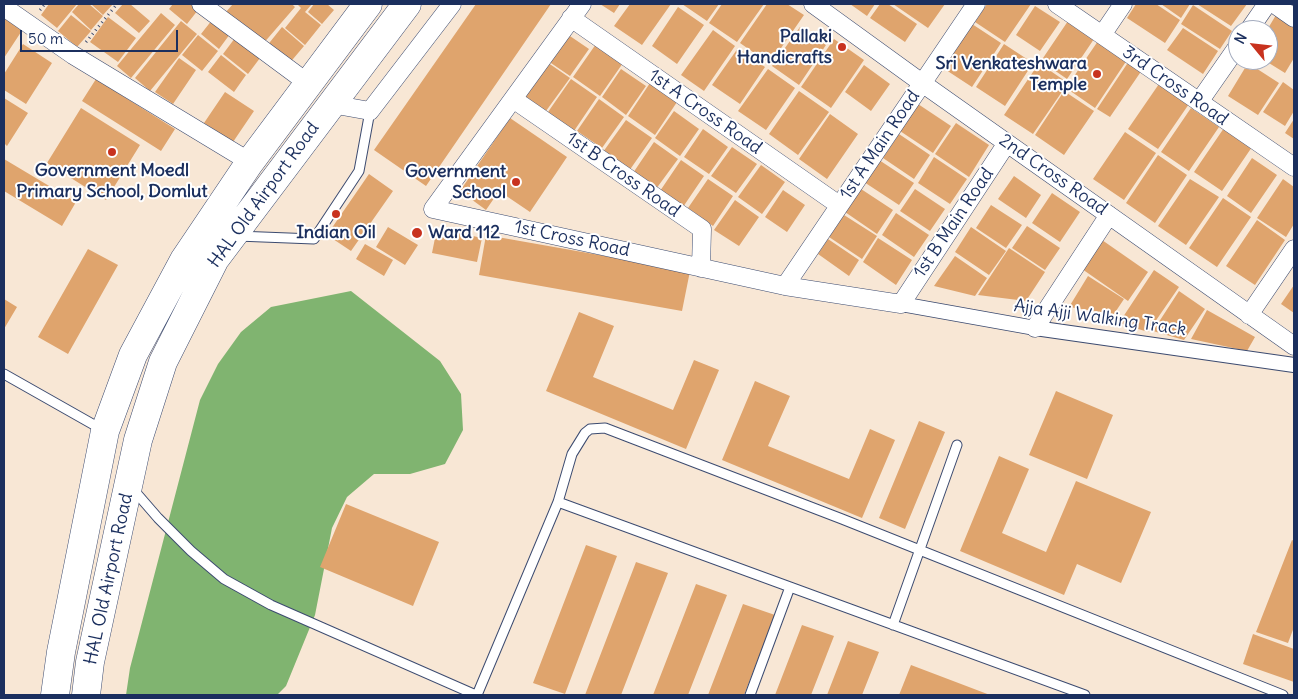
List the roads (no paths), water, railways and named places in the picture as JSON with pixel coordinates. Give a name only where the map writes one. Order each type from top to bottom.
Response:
[{"type":"main road","name":"HAL Old Airport Road","points":[[86,695],[90,662],[138,440],[163,362],[215,259],[407,4]]},
{"type":"main road","name":"HAL Old Airport Road","points":[[55,695],[60,652],[105,431],[133,355],[184,260],[250,162],[309,84],[362,5]]},
{"type":"street","points":[[202,4],[309,84]]},
{"type":"street","points":[[331,104],[370,111],[452,4]]},
{"type":"street","name":"2nd Cross Road","points":[[813,4],[1294,346]]},
{"type":"street","name":"1st A Main Road","points":[[785,286],[976,4]]},
{"type":"street","name":"3rd Cross Road","points":[[1057,4],[1294,167]]},
{"type":"street","points":[[1102,35],[1123,4]]},
{"type":"street","points":[[1256,20],[1267,4]]},
{"type":"street","points":[[1274,4],[1294,18]]},
{"type":"street","points":[[4,7],[74,56],[250,162]]},
{"type":"street","name":"1st Cross Road","points":[[576,11],[433,209],[785,286],[901,304]]},
{"type":"street","name":"1st A Cross Road","points":[[576,11],[839,206]]},
{"type":"street","points":[[1199,102],[1228,60]]},
{"type":"street","name":"1st B Cross Road","points":[[513,99],[702,229],[701,268]]},
{"type":"street","name":"1st B Main Road","points":[[901,304],[1007,143]]},
{"type":"street","points":[[1035,328],[1110,215]]},
{"type":"street","points":[[1249,315],[1294,249]]},
{"type":"street","name":"Ajja Ajji Walking Track","points":[[901,304],[1035,328],[1294,365]]},
{"type":"lane","points":[[233,236],[314,239],[359,171],[370,111]]},
{"type":"lane","points":[[4,374],[105,431]]},
{"type":"lane","points":[[129,484],[158,518],[191,551],[224,579],[271,605],[477,695],[558,502],[572,454],[585,433],[590,429],[605,428],[920,550],[1283,695]]},
{"type":"lane","points":[[893,625],[958,445]]},
{"type":"lane","points":[[558,502],[1084,695]]},
{"type":"lane","points":[[750,695],[790,587]]},
{"type":"place","name":"Pallaki Handicrafts","points":[[842,47]]},
{"type":"place","name":"Sri Venkateshwara Temple","points":[[1097,74]]},
{"type":"place","name":"Government Moedl Primary School, Domlut","points":[[112,152]]},
{"type":"place","name":"Government School","points":[[516,182]]},
{"type":"place","name":"Indian Oil","points":[[336,214]]},
{"type":"place","name":"Ward 112","points":[[417,233]]}]
